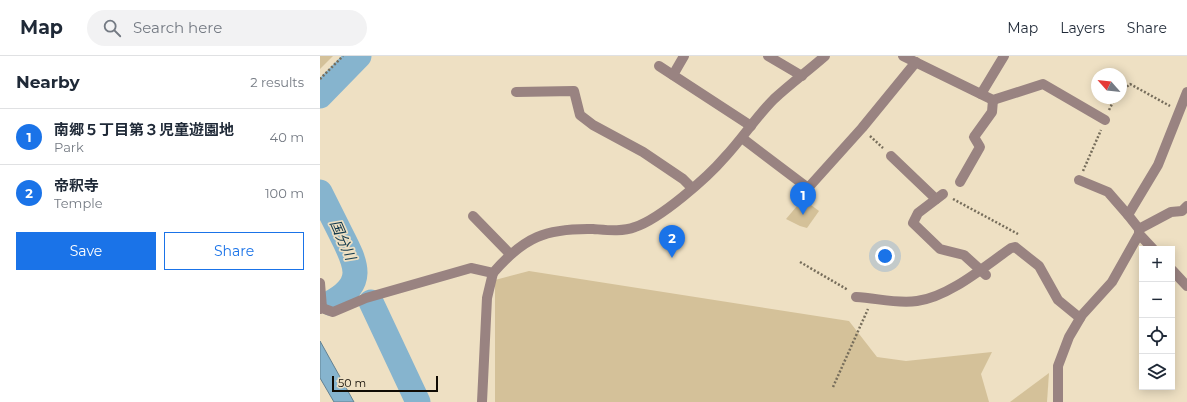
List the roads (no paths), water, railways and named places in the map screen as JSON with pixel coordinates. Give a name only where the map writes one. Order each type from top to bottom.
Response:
[{"type":"street","points":[[673,75],[684,56]]},
{"type":"street","points":[[768,56],[802,76]]},
{"type":"street","points":[[482,402],[487,298],[493,273],[510,254],[529,240],[548,233],[576,229],[620,230],[636,227],[665,211],[724,158],[774,100],[825,56]]},
{"type":"street","points":[[903,56],[993,100],[1043,84],[1105,120]]},
{"type":"street","points":[[981,94],[1004,56]]},
{"type":"street","points":[[742,138],[808,188],[862,128],[916,62]]},
{"type":"street","points":[[659,66],[751,126]]},
{"type":"street","points":[[516,92],[574,91],[580,115],[643,152],[682,179],[692,188]]},
{"type":"street","points":[[1128,215],[1158,165],[1182,109],[1187,92]]},
{"type":"street","points":[[960,182],[980,147],[974,138],[992,112],[993,100]]},
{"type":"street","points":[[891,156],[940,196],[918,213],[913,223],[940,249],[964,255],[983,272]]},
{"type":"street","points":[[1079,180],[1108,192],[1128,215],[1151,246]]},
{"type":"street","points":[[1058,402],[1058,366],[1080,318],[1112,282],[1139,231],[1171,212],[1182,212],[1187,206]]},
{"type":"street","points":[[473,216],[510,254]]},
{"type":"street","points":[[856,297],[888,302],[918,301],[928,299],[983,272],[1011,248],[1015,247],[1040,266],[1058,300],[1080,318]]},
{"type":"street","points":[[320,283],[321,309],[333,312],[366,298],[471,268],[493,273]]},
{"type":"street","points":[[1175,273],[1187,286]]},
{"type":"water","points":[[320,341],[354,402],[334,402],[320,378]]},
{"type":"waterway","name":"国分川","points":[[320,96],[359,56]]},
{"type":"waterway","name":"国分川","points":[[320,192],[347,245],[354,264],[355,273],[354,281],[349,289],[330,303]]},
{"type":"waterway","points":[[371,302],[418,402]]},
{"type":"place","name":"南郷５丁目第３児童遊園地","points":[[803,215]]},
{"type":"place","name":"帝釈寺","points":[[672,258]]}]
